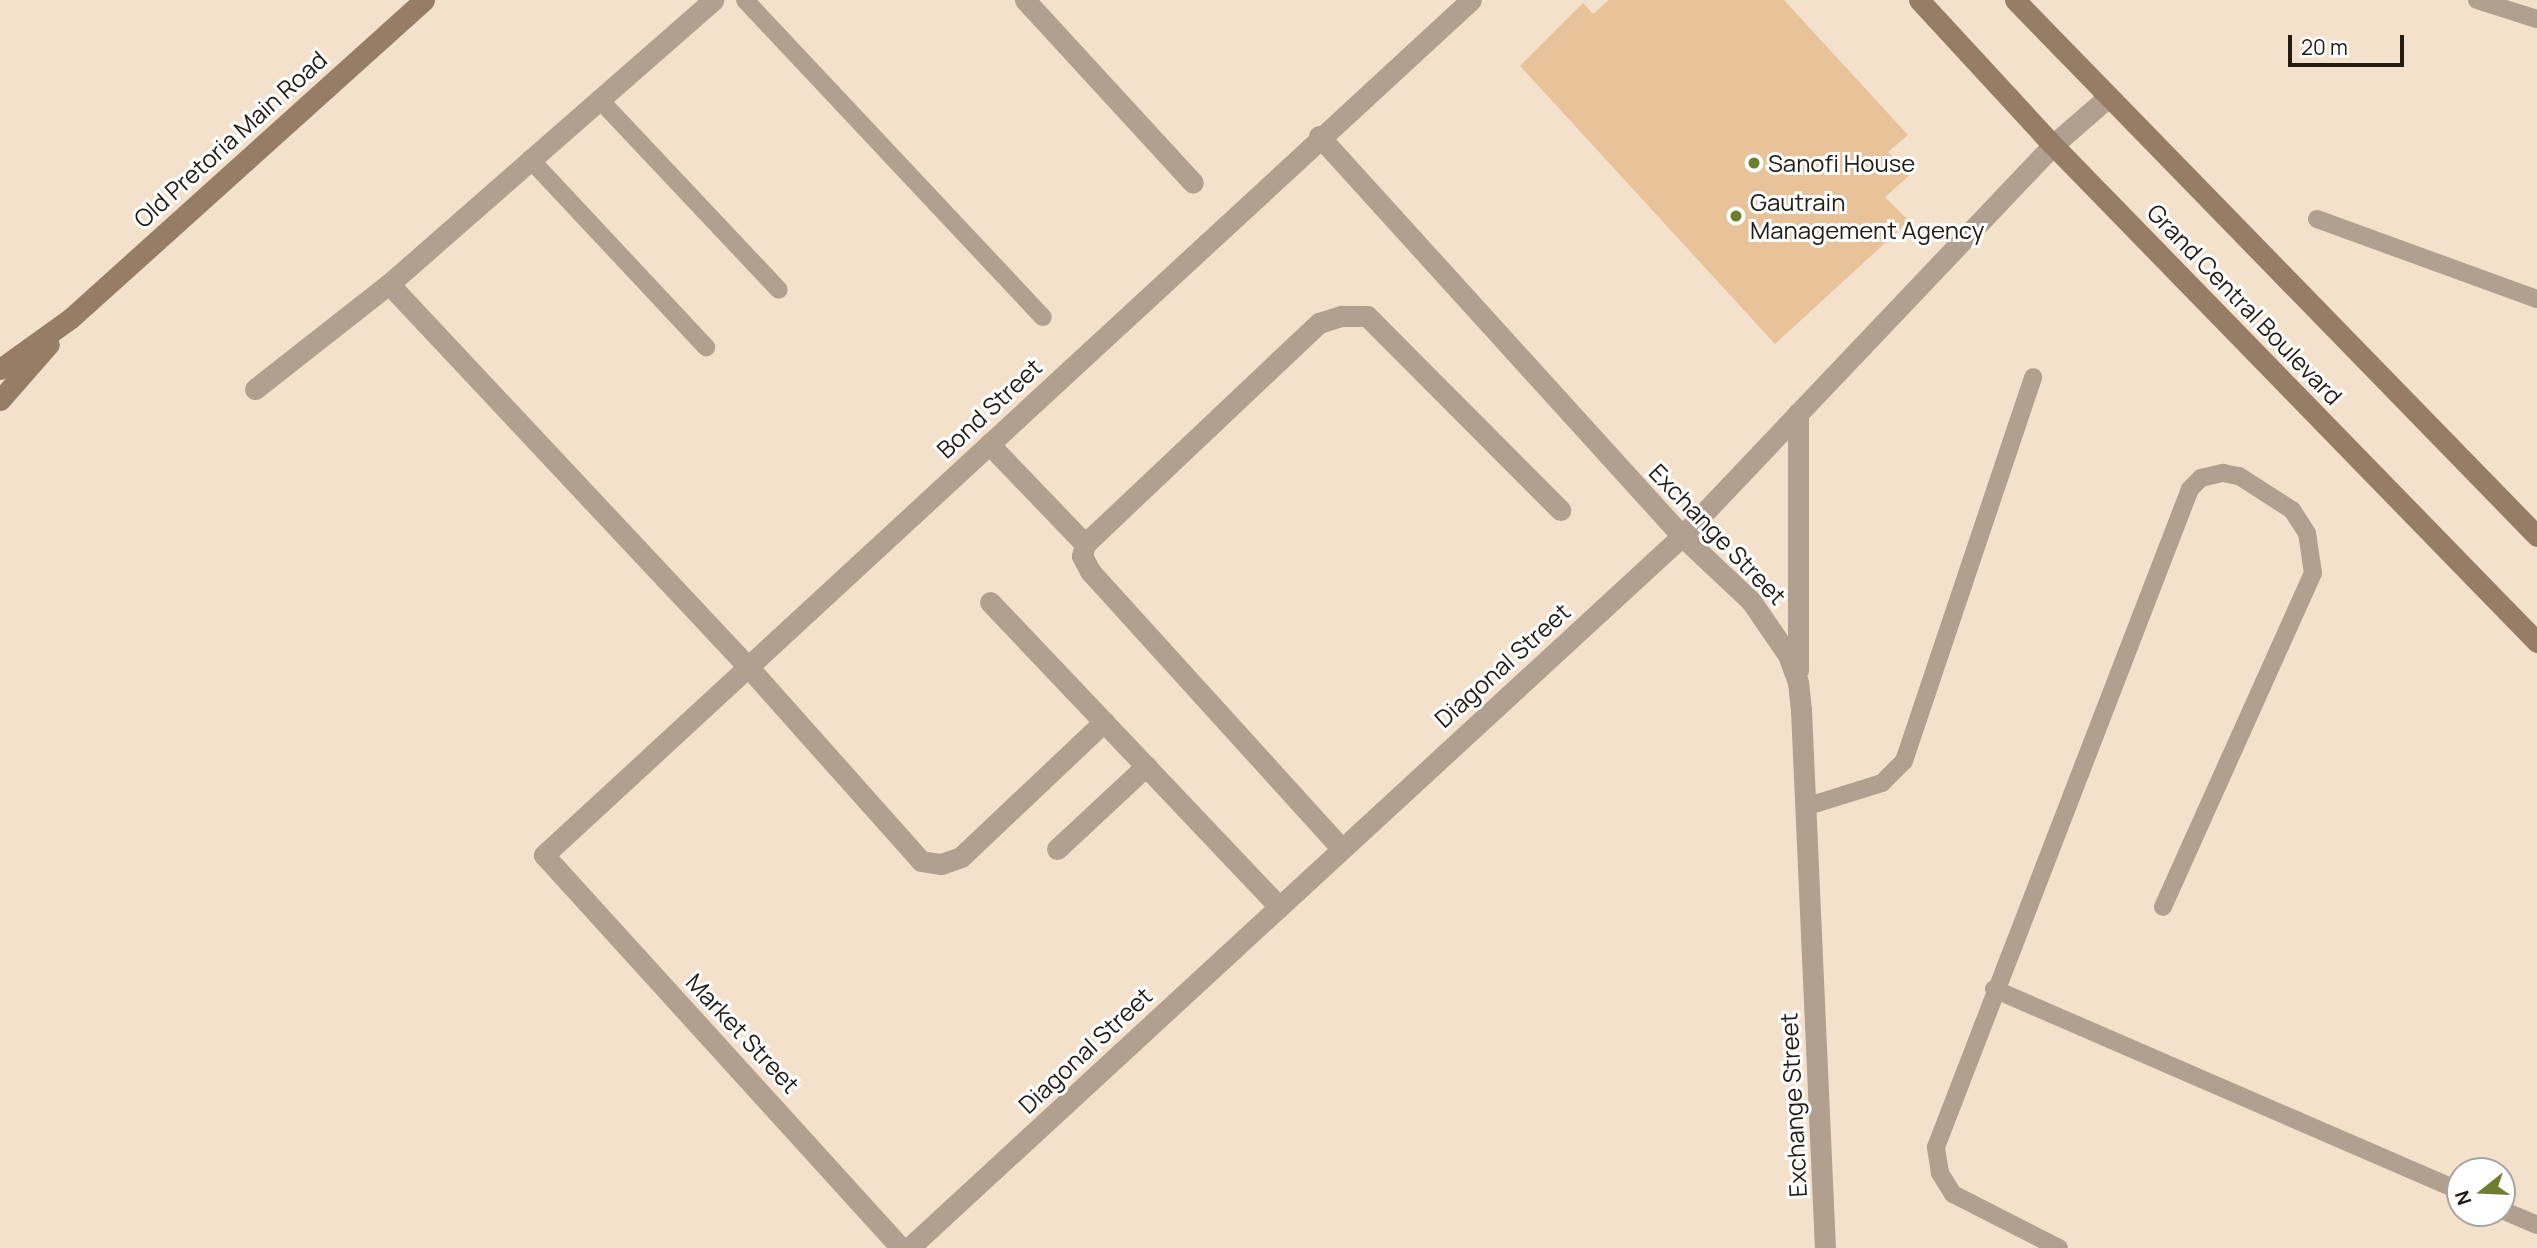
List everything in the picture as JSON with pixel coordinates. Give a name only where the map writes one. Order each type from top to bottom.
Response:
[{"type":"street","name":"Old Pretoria Main Road","points":[[0,369],[71,318],[424,0]]},
{"type":"street","points":[[255,389],[389,284],[713,0]]},
{"type":"street","points":[[1025,0],[1193,183]]},
{"type":"street","name":"Bond Street","points":[[544,855],[750,669],[1318,136],[1471,0]]},
{"type":"street","name":"Grand Central Boulevard","points":[[1919,0],[2053,145],[2537,642]]},
{"type":"street","name":"Grand Central Boulevard","points":[[2015,0],[2107,98],[2537,536]]},
{"type":"street","name":"Diagonal Street","points":[[909,1248],[1682,536],[2053,145],[2107,98]]},
{"type":"street","name":"Exchange Street","points":[[1318,136],[1682,536],[1751,601],[1788,655],[1798,682],[1825,1248]]},
{"type":"street","points":[[389,284],[750,669],[921,861],[931,863],[961,857],[1104,722]]},
{"type":"street","points":[[1341,848],[1090,571],[1082,556],[1085,544],[1319,323],[1341,316],[1367,316],[1560,509]]},
{"type":"street","name":"Old Pretoria Main Road","points":[[0,400],[71,318]]},
{"type":"street","points":[[1798,413],[1798,682]]},
{"type":"street","points":[[989,444],[1085,544]]},
{"type":"street","points":[[990,602],[1279,907]]},
{"type":"street","points":[[1058,849],[1146,766]]},
{"type":"street","name":"Market Street","points":[[544,855],[901,1248]]},
{"type":"lane","points":[[745,0],[1042,317]]},
{"type":"lane","points":[[2477,0],[2537,19]]},
{"type":"lane","points":[[599,99],[779,290]]},
{"type":"lane","points":[[530,159],[706,347]]},
{"type":"lane","points":[[2317,219],[2537,299]]},
{"type":"lane","points":[[1805,807],[1882,783],[1904,761],[2033,377]]},
{"type":"lane","points":[[2059,1248],[1953,1194],[1936,1160],[1940,1129],[2190,489],[2201,478],[2223,472],[2239,476],[2292,510],[2307,533],[2313,573],[2163,907]]},
{"type":"lane","points":[[1994,989],[2446,1185]]},
{"type":"lane","points":[[2516,1216],[2537,1225]]},
{"type":"building","name":"Sanofi House","points":[[1609,0],[1784,0],[1908,135],[1888,152],[1910,175],[1885,197],[1909,221],[1775,344],[1520,66],[1583,3],[1593,14]]},
{"type":"place","name":"Sanofi House","points":[[1754,163]]},
{"type":"place","name":"Gautrain Management Agency","points":[[1736,216]]}]
